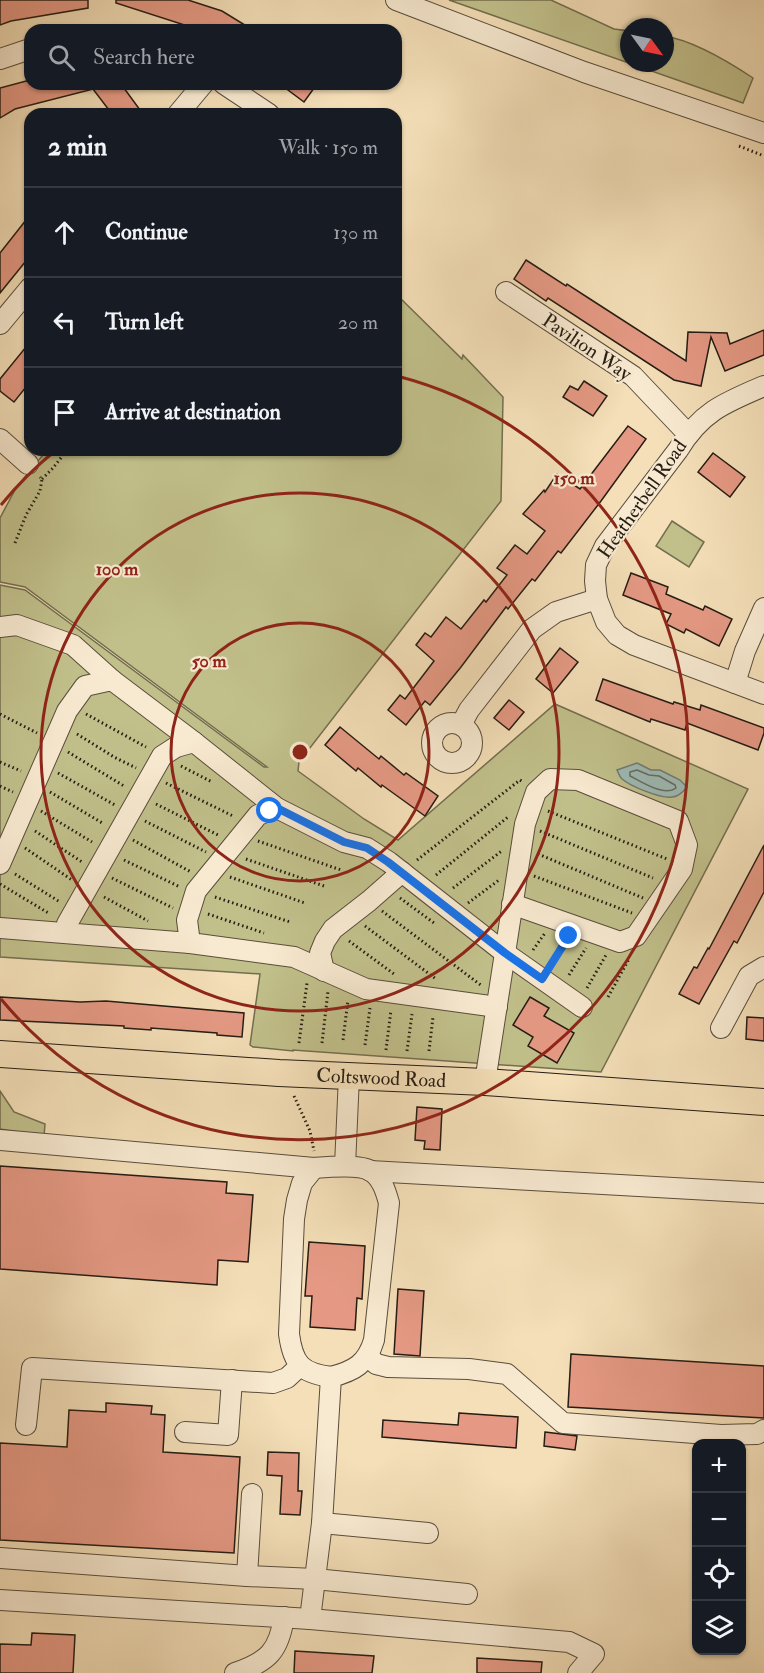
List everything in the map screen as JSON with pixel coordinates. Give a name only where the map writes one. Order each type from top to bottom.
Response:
[{"type":"main road","name":"Coltswood Road","points":[[0,1054],[279,1073],[484,1082],[764,1102]]},
{"type":"street","points":[[396,0],[584,72],[764,133]]},
{"type":"street","points":[[0,59],[24,51]]},
{"type":"street","points":[[183,108],[198,90]]},
{"type":"street","points":[[233,90],[260,108]]},
{"type":"street","name":"Pavilion Way","points":[[506,292],[633,376],[688,434]]},
{"type":"street","points":[[0,324],[24,295]]},
{"type":"street","name":"Heatherbell Road","points":[[764,386],[727,401],[702,418],[688,434],[605,546],[596,565],[595,580],[597,599],[606,622],[617,635],[634,645],[764,694]]},
{"type":"street","points":[[0,439],[28,464]]},
{"type":"street","points":[[461,725],[469,710],[532,630],[556,612],[597,599]]},
{"type":"street","points":[[735,683],[745,651],[764,608]]},
{"type":"street","points":[[0,627],[17,625],[73,645],[112,680],[277,808],[344,842],[367,848],[402,872],[505,953],[580,1005]]},
{"type":"street","points":[[5,867],[27,802],[67,711],[85,686],[112,680]]},
{"type":"street","points":[[69,922],[162,756],[176,747],[194,742]]},
{"type":"street","points":[[484,1082],[525,824],[536,792],[550,779],[578,780],[678,820],[687,845],[682,869],[636,936],[623,939],[595,933],[513,904]]},
{"type":"street","points":[[190,943],[187,920],[194,900],[213,870],[258,815],[277,808]]},
{"type":"street","points":[[321,970],[321,953],[333,929],[402,872]]},
{"type":"street","points":[[0,928],[69,922],[190,943],[294,957],[366,989],[443,999],[498,1002]]},
{"type":"street","points":[[720,1028],[749,976],[764,967]]},
{"type":"street","points":[[345,1166],[349,1076]]},
{"type":"street","points":[[0,1140],[314,1168],[345,1166],[370,1171],[764,1193]]},
{"type":"street","points":[[314,1168],[302,1183],[294,1220],[289,1335],[291,1350],[300,1366],[313,1374],[331,1377],[346,1373],[362,1364],[374,1340],[389,1203],[384,1186],[370,1171]]},
{"type":"street","points":[[368,1356],[376,1364],[388,1367],[469,1369],[507,1374],[563,1423],[721,1435],[757,1434],[764,1430]]},
{"type":"street","points":[[26,1425],[32,1368],[273,1383],[287,1378],[300,1366]]},
{"type":"street","points":[[310,1619],[322,1523],[331,1377]]},
{"type":"street","points":[[185,1432],[228,1435],[232,1380]]},
{"type":"street","points":[[247,1576],[252,1494]]},
{"type":"street","points":[[322,1523],[428,1533]]},
{"type":"street","points":[[0,1558],[315,1579],[467,1594]]},
{"type":"street","points":[[0,1600],[284,1617],[569,1642],[594,1654],[578,1673]]},
{"type":"street","points":[[235,1673],[264,1660],[274,1649],[280,1638],[284,1617]]},
{"type":"path","points":[[15,543],[26,515],[40,491],[42,479],[62,456]]},
{"type":"path","points":[[28,464],[42,479]]},
{"type":"path","points":[[0,714],[44,736],[140,796],[234,844],[324,886]]},
{"type":"path","points":[[0,786],[108,852],[186,890],[194,900],[266,934]]},
{"type":"path","points":[[421,887],[518,809],[532,804],[683,865]]},
{"type":"path","points":[[525,824],[671,885]]},
{"type":"path","points":[[234,844],[341,870]]},
{"type":"path","points":[[438,900],[511,844],[653,912]]},
{"type":"path","points":[[5,867],[69,922]]},
{"type":"path","points":[[213,870],[305,903]]},
{"type":"path","points":[[455,914],[508,873],[518,870],[653,912]]},
{"type":"path","points":[[0,884],[69,922]]},
{"type":"path","points":[[194,900],[290,922]]},
{"type":"path","points":[[369,901],[498,1002]]},
{"type":"path","points":[[351,915],[451,990],[443,999],[429,1051]]},
{"type":"path","points":[[524,966],[553,919]]},
{"type":"path","points":[[542,979],[574,926]]},
{"type":"path","points":[[333,929],[403,981],[415,995],[407,1050]]},
{"type":"path","points":[[559,991],[595,933]]},
{"type":"path","points":[[580,1005],[611,947],[623,939],[635,948],[608,997]]},
{"type":"path","points":[[321,970],[322,1043]]},
{"type":"path","points":[[298,1043],[321,970]]},
{"type":"path","points":[[343,1040],[350,982]]},
{"type":"path","points":[[365,1045],[372,990]]},
{"type":"path","points":[[386,1050],[393,993]]},
{"type":"path","points":[[279,1073],[298,1100],[310,1131],[314,1150],[314,1168]]},
{"type":"shaded area","points":[[449,0],[551,0],[620,30],[620,60]]},
{"type":"shaded area","points":[[674,38],[699,47],[753,78],[743,103],[655,72],[674,72]]},
{"type":"shaded area","points":[[402,300],[462,359],[463,355],[503,397],[501,501],[299,762],[298,771],[364,819],[398,840],[555,704],[748,789],[601,1072],[253,1047],[250,1045],[260,974],[0,957],[0,585],[25,590],[267,767],[25,587],[0,582],[0,518],[16,488],[42,456],[402,456]]},
{"type":"shaded area","points":[[672,521],[704,542],[689,567],[656,546]]},
{"type":"shaded area","points":[[0,1091],[14,1112],[45,1124],[44,1136],[0,1129]]},
{"type":"water","points":[[637,763],[651,770],[660,770],[680,780],[687,787],[674,797],[667,797],[632,785],[622,779],[617,770]]},
{"type":"building","points":[[0,0],[88,0],[88,8],[11,21],[0,25]]},
{"type":"building","points":[[116,0],[188,0],[222,11],[243,24],[181,24],[116,3]]},
{"type":"building","points":[[24,82],[24,90],[89,90],[15,109],[0,118],[0,88]]},
{"type":"building","points":[[94,90],[125,90],[139,108],[107,108]]},
{"type":"building","points":[[288,90],[313,90],[304,102]]},
{"type":"building","points":[[24,223],[24,263],[0,293],[0,253]]},
{"type":"building","points":[[526,260],[686,361],[688,332],[727,333],[730,344],[764,330],[764,355],[725,371],[711,337],[701,386],[674,380],[548,298],[546,301],[514,279]]},
{"type":"building","points":[[24,349],[24,390],[14,402],[0,391],[0,379]]},
{"type":"building","points":[[584,381],[607,396],[593,416],[563,397],[570,386],[578,390]]},
{"type":"building","points":[[628,426],[646,439],[601,501],[561,553],[558,551],[535,581],[532,579],[508,609],[506,607],[430,705],[425,701],[406,725],[388,710],[400,695],[405,699],[434,661],[416,645],[425,633],[431,637],[446,617],[461,629],[507,575],[497,568],[515,545],[527,554],[545,531],[523,514],[544,490],[545,492],[557,474],[580,489]]},
{"type":"building","points":[[713,453],[745,477],[730,497],[698,472]]},
{"type":"building","points":[[631,573],[668,587],[666,594],[703,610],[705,606],[732,619],[719,646],[686,629],[684,633],[666,624],[671,614],[623,595]]},
{"type":"building","points":[[560,648],[578,662],[553,693],[536,679]]},
{"type":"building","points":[[603,679],[673,704],[674,702],[700,710],[701,705],[764,728],[758,750],[687,723],[685,730],[651,719],[650,722],[596,700]]},
{"type":"building","points":[[509,700],[524,712],[509,730],[494,718]]},
{"type":"building","points":[[340,727],[379,759],[381,756],[404,775],[406,773],[438,796],[425,816],[382,785],[381,787],[358,768],[356,771],[325,745]]},
{"type":"building","points":[[764,845],[764,892],[737,943],[734,941],[699,1004],[679,994],[694,967],[697,968],[709,949]]},
{"type":"building","points":[[0,997],[80,1002],[106,1001],[244,1013],[242,1037],[217,1035],[217,1033],[124,1028],[124,1026],[0,1020]]},
{"type":"building","points":[[530,997],[549,1008],[544,1016],[574,1033],[557,1063],[528,1046],[533,1037],[513,1025]]},
{"type":"building","points":[[747,1017],[764,1018],[764,1041],[746,1039]]},
{"type":"building","points":[[417,1107],[442,1109],[440,1150],[424,1149],[425,1141],[415,1140]]},
{"type":"building","points":[[0,1166],[227,1182],[226,1193],[253,1195],[248,1262],[218,1260],[217,1285],[0,1269]]},
{"type":"building","points":[[309,1242],[365,1246],[362,1299],[357,1298],[355,1330],[310,1327],[312,1296],[305,1296]]},
{"type":"building","points":[[398,1289],[424,1291],[420,1356],[394,1354]]},
{"type":"building","points":[[571,1354],[764,1366],[764,1418],[568,1407]]},
{"type":"building","points":[[106,1403],[152,1406],[151,1414],[165,1415],[163,1452],[240,1457],[234,1553],[0,1540],[0,1443],[67,1447],[69,1410],[106,1412]]},
{"type":"building","points":[[459,1413],[518,1417],[516,1448],[382,1437],[383,1420],[458,1425]]},
{"type":"building","points":[[545,1432],[577,1436],[575,1450],[544,1446]]},
{"type":"building","points":[[268,1452],[299,1453],[298,1491],[302,1491],[300,1515],[280,1514],[282,1476],[267,1475]]},
{"type":"building","points":[[32,1633],[75,1635],[73,1673],[0,1673],[0,1644],[31,1645]]},
{"type":"building","points":[[295,1651],[374,1656],[372,1673],[294,1673]]},
{"type":"building","points":[[477,1658],[542,1662],[541,1673],[477,1673]]},
{"type":"route","points":[[270,811],[277,808],[344,842],[367,848],[542,979],[569,936]]}]
